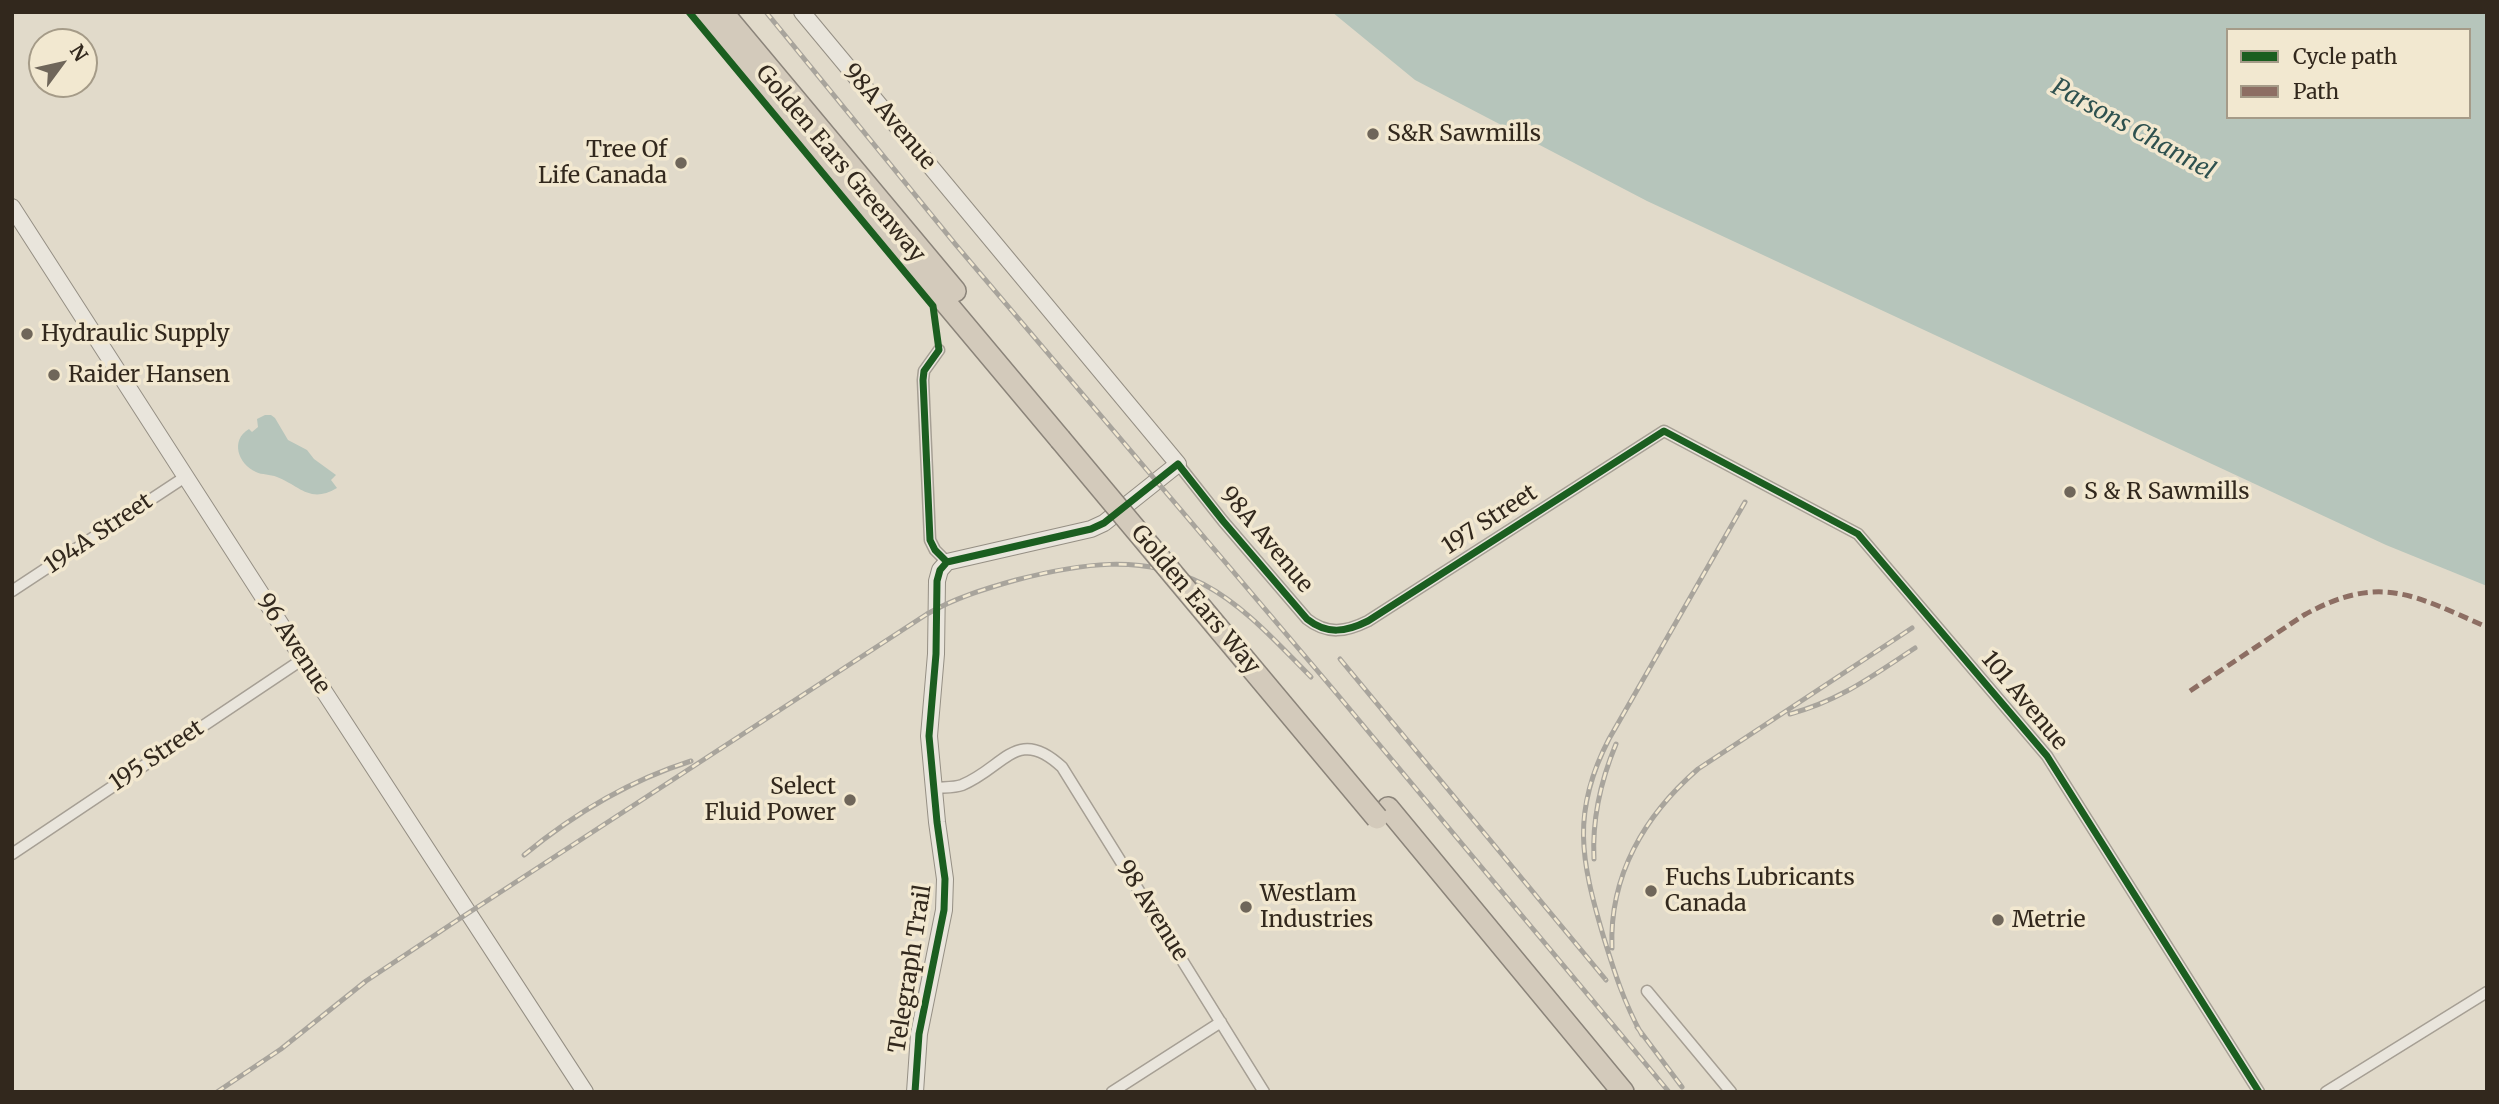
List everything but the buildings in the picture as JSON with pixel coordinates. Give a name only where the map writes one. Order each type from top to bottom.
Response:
[{"type":"highway","name":"Golden Ears Way","points":[[702,12],[1065,434],[1383,813],[1623,1092]]},
{"type":"highway","name":"Golden Ears Way","points":[[722,12],[1065,434]]},
{"type":"highway","name":"Golden Ears Way","points":[[1383,813],[1605,1092]]},
{"type":"street","name":"98A Avenue","points":[[802,12],[1223,521],[1307,619],[1332,631]]},
{"type":"street","name":"96 Avenue","points":[[12,207],[584,1088]]},
{"type":"street","points":[[939,349],[924,371],[923,380],[930,540],[935,550],[947,562],[1091,529],[1104,523],[1178,464]]},
{"type":"street","name":"197 Street","points":[[1332,631],[1346,631],[1368,621],[1664,431]]},
{"type":"street","name":"101 Avenue","points":[[1664,431],[1858,534],[2047,756],[2259,1092]]},
{"type":"street","name":"194A Street","points":[[12,591],[185,477]]},
{"type":"street","name":"Telegraph Trail","points":[[915,1092],[919,1034],[944,910],[945,878],[929,736],[936,654],[937,581],[940,570],[947,562]]},
{"type":"street","name":"195 Street","points":[[12,854],[303,659]]},
{"type":"street","name":"98 Avenue","points":[[934,788],[961,786],[1025,748],[1036,749],[1052,757],[1062,767],[1264,1092]]},
{"type":"street","points":[[1647,991],[1731,1092]]},
{"type":"street","points":[[2326,1092],[2487,992]]},
{"type":"street","points":[[1112,1092],[1221,1022]]},
{"type":"water","name":"Parsons Channel","points":[[1332,12],[2487,12],[2487,586],[2386,545],[1647,201],[1415,80]]},
{"type":"water","points":[[265,415],[275,418],[288,440],[307,450],[314,459],[336,475],[331,480],[337,488],[312,494],[277,477],[256,472],[245,463],[239,452],[240,439],[249,429],[252,432],[258,427],[257,419]]},
{"type":"railway","points":[[766,12],[956,245],[1332,688],[1669,1092]]},
{"type":"railway","points":[[1642,1035],[1615,974],[1589,883],[1583,836],[1589,790],[1609,739],[1745,502]]},
{"type":"railway","points":[[217,1092],[281,1049],[366,981],[453,923],[927,614],[970,594],[1039,574],[1086,566],[1110,564],[1157,568],[1203,584],[1233,603],[1311,677]]},
{"type":"railway","points":[[1612,948],[1613,921],[1624,871],[1647,827],[1679,787],[1698,769],[1912,628]]},
{"type":"railway","points":[[1790,714],[1841,694],[1915,648]]},
{"type":"railway","points":[[1340,659],[1606,980]]},
{"type":"railway","points":[[1594,859],[1594,830],[1599,800],[1616,744]]},
{"type":"railway","points":[[524,855],[563,825],[624,788],[691,761]]},
{"type":"railway","points":[[1637,1027],[1682,1087]]},
{"type":"marked path","points":[[2190,691],[2304,615],[2354,595],[2376,592],[2417,598],[2487,627]]},
{"type":"cycle path","name":"Golden Ears Greenway","points":[[689,12],[933,306],[939,350],[924,371],[923,380],[930,540],[935,550],[947,562]]},
{"type":"cycle path","points":[[915,1092],[919,1034],[944,910],[945,879],[929,736],[936,654],[937,581],[940,570],[947,562],[1091,529],[1104,523],[1178,464],[1307,619],[1329,630],[1352,628],[1368,621],[1664,431],[1858,534],[2047,756],[2259,1092]]},
{"type":"place","name":"S&R Sawmills","points":[[1373,134]]},
{"type":"place","name":"Tree Of Life Canada","points":[[681,163]]},
{"type":"place","name":"Hydraulic Supply","points":[[27,334]]},
{"type":"place","name":"Raider Hansen","points":[[54,375]]},
{"type":"place","name":"S & R Sawmills","points":[[2070,492]]},
{"type":"place","name":"Select Fluid Power","points":[[850,800]]},
{"type":"place","name":"Fuchs Lubricants Canada","points":[[1651,891]]},
{"type":"place","name":"Westlam Industries","points":[[1246,907]]},
{"type":"place","name":"Metrie","points":[[1998,920]]}]
